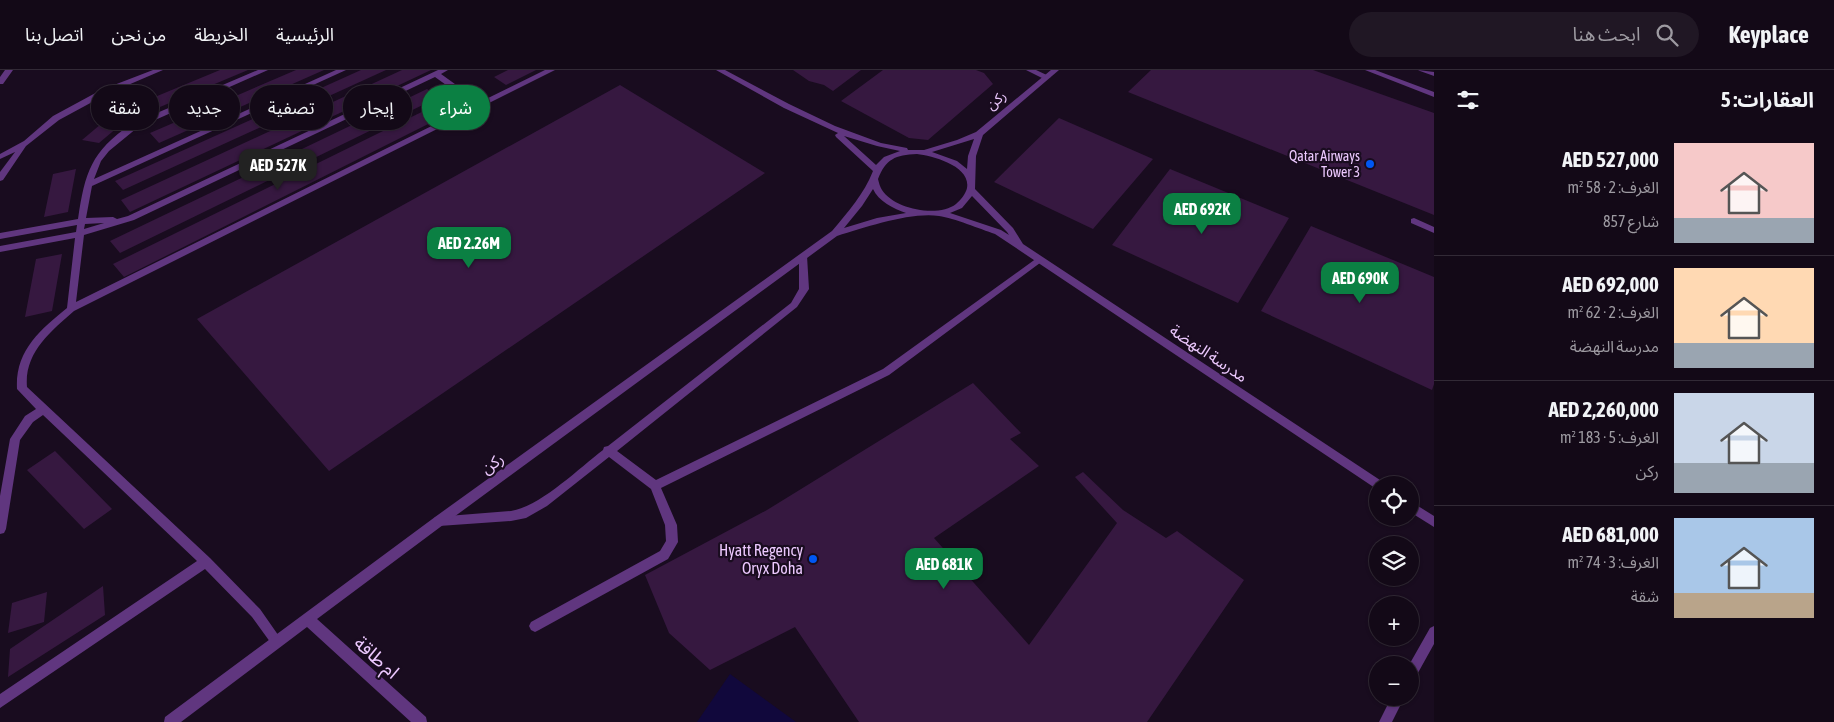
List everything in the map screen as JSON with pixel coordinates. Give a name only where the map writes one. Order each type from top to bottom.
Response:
[{"type":"street","points":[[0,82],[9,70]]},
{"type":"street","points":[[0,178],[27,143],[56,118],[104,92],[159,70]]},
{"type":"street","points":[[71,309],[78,234],[89,184],[100,156],[120,136],[134,126],[264,70]]},
{"type":"street","points":[[89,184],[342,70]]},
{"type":"street","points":[[0,249],[78,234],[132,218],[444,70]]},
{"type":"street","points":[[490,100],[551,70]]},
{"type":"street","points":[[720,70],[828,127],[873,144],[911,152]]},
{"type":"street","points":[[1030,70],[1047,77]]},
{"type":"street","name":"ركن","points":[[924,152],[960,142],[979,134],[1055,70]]},
{"type":"street","points":[[1369,70],[1434,95]]},
{"type":"street","points":[[1422,70],[1434,74]]},
{"type":"street","points":[[436,74],[451,85]]},
{"type":"street","points":[[1403,83],[1434,102]]},
{"type":"street","points":[[828,127],[876,170]]},
{"type":"street","points":[[277,642],[256,613],[206,562],[22,388],[20,380],[23,365],[41,337],[71,309],[429,130]]},
{"type":"street","points":[[970,179],[963,169],[952,161],[924,152],[911,152],[896,154],[883,161],[876,170],[874,181],[877,190],[894,205],[920,214],[940,213],[955,209],[966,201],[971,190],[972,156],[979,134]]},
{"type":"street","points":[[0,157],[27,143]]},
{"type":"street","name":"ركن","points":[[170,722],[439,521],[835,233],[859,204],[874,181]]},
{"type":"street","name":"مدرسة النهضة","points":[[971,190],[1010,230],[1021,247]]},
{"type":"street","name":"مدرسة النهضة","points":[[940,213],[998,232],[1369,478]]},
{"type":"street","name":"ركن","points":[[835,233],[877,221],[920,214]]},
{"type":"street","points":[[0,236],[81,222],[132,218]]},
{"type":"street","points":[[1414,221],[1434,230]]},
{"type":"street","points":[[439,521],[522,514],[543,503],[794,305],[804,288],[804,256]]},
{"type":"street","points":[[655,486],[886,372],[1040,260]]},
{"type":"street","points":[[0,529],[15,439],[29,419],[44,408]]},
{"type":"street","points":[[535,626],[664,555],[672,542],[672,525],[655,486],[608,450]]},
{"type":"street","points":[[1419,512],[1434,522]]},
{"type":"street","points":[[0,702],[206,562]]},
{"type":"street","name":"ام طاقة","points":[[308,619],[421,722]]},
{"type":"street","points":[[1419,660],[1434,632]]},
{"type":"street","points":[[1385,722],[1394,706]]},
{"type":"shaded area","points":[[730,674],[796,722],[697,722]]},
{"type":"building","points":[[220,70],[248,70],[212,85],[184,85]]},
{"type":"building","points":[[296,70],[324,70],[290,85],[261,85]]},
{"type":"building","points":[[361,70],[386,70],[353,85],[343,85],[343,90],[333,94],[333,85],[328,85]]},
{"type":"building","points":[[402,70],[431,70],[399,85],[370,85]]},
{"type":"building","points":[[508,70],[536,70],[506,85],[494,77]]},
{"type":"building","points":[[793,70],[861,70],[833,91],[824,85],[809,81]]},
{"type":"building","points":[[883,70],[976,70],[984,73],[993,84],[928,140],[909,138],[841,101]]},
{"type":"building","name":"Qatar Airways Tower 3","points":[[1151,70],[1313,70],[1434,113],[1434,215],[1128,92]]},
{"type":"building","points":[[620,85],[765,173],[329,471],[197,319]]},
{"type":"building","points":[[250,90],[250,103],[240,107],[240,94]]},
{"type":"building","points":[[169,91],[169,103],[159,107],[159,95]]},
{"type":"building","points":[[422,91],[422,105],[412,110],[412,96]]},
{"type":"building","points":[[343,97],[343,112],[333,116],[333,102]]},
{"type":"building","points":[[422,112],[422,127],[124,277],[113,264],[385,130],[412,130],[412,117]]},
{"type":"building","points":[[1059,118],[1153,159],[1093,229],[994,182]]},
{"type":"building","points":[[250,120],[250,130],[254,130],[123,190],[115,181],[228,130],[240,130],[240,125]]},
{"type":"building","points":[[169,125],[169,130],[188,130],[159,143],[150,133]]},
{"type":"building","points":[[343,129],[372,130],[120,253],[110,241]]},
{"type":"building","points":[[94,130],[114,130],[99,143],[82,140]]},
{"type":"building","points":[[272,130],[304,130],[130,212],[121,200]]},
{"type":"building","points":[[76,169],[68,212],[44,217],[53,174]]},
{"type":"building","points":[[1170,169],[1289,218],[1238,303],[1112,245]]},
{"type":"building","points":[[1311,226],[1434,277],[1434,384],[1432,390],[1261,311]]},
{"type":"building","points":[[62,254],[52,311],[25,317],[36,259]]},
{"type":"building","name":"Hyatt Regency Oryx Doha","points":[[973,383],[1021,433],[1010,439],[1039,466],[934,538],[1029,645],[1117,523],[1075,477],[1083,472],[1123,510],[1166,538],[1177,531],[1244,580],[1147,722],[859,722],[795,627],[710,670],[669,633],[645,575],[767,510]]},
{"type":"building","points":[[55,451],[112,509],[84,529],[27,470]]},
{"type":"building","points":[[103,586],[105,615],[8,677],[10,649]]},
{"type":"building","points":[[47,592],[44,622],[8,633],[12,603]]},
{"type":"place","name":"Qatar Airways Tower 3","points":[[1370,164]]},
{"type":"place","name":"Hyatt Regency Oryx Doha","points":[[813,559]]}]
